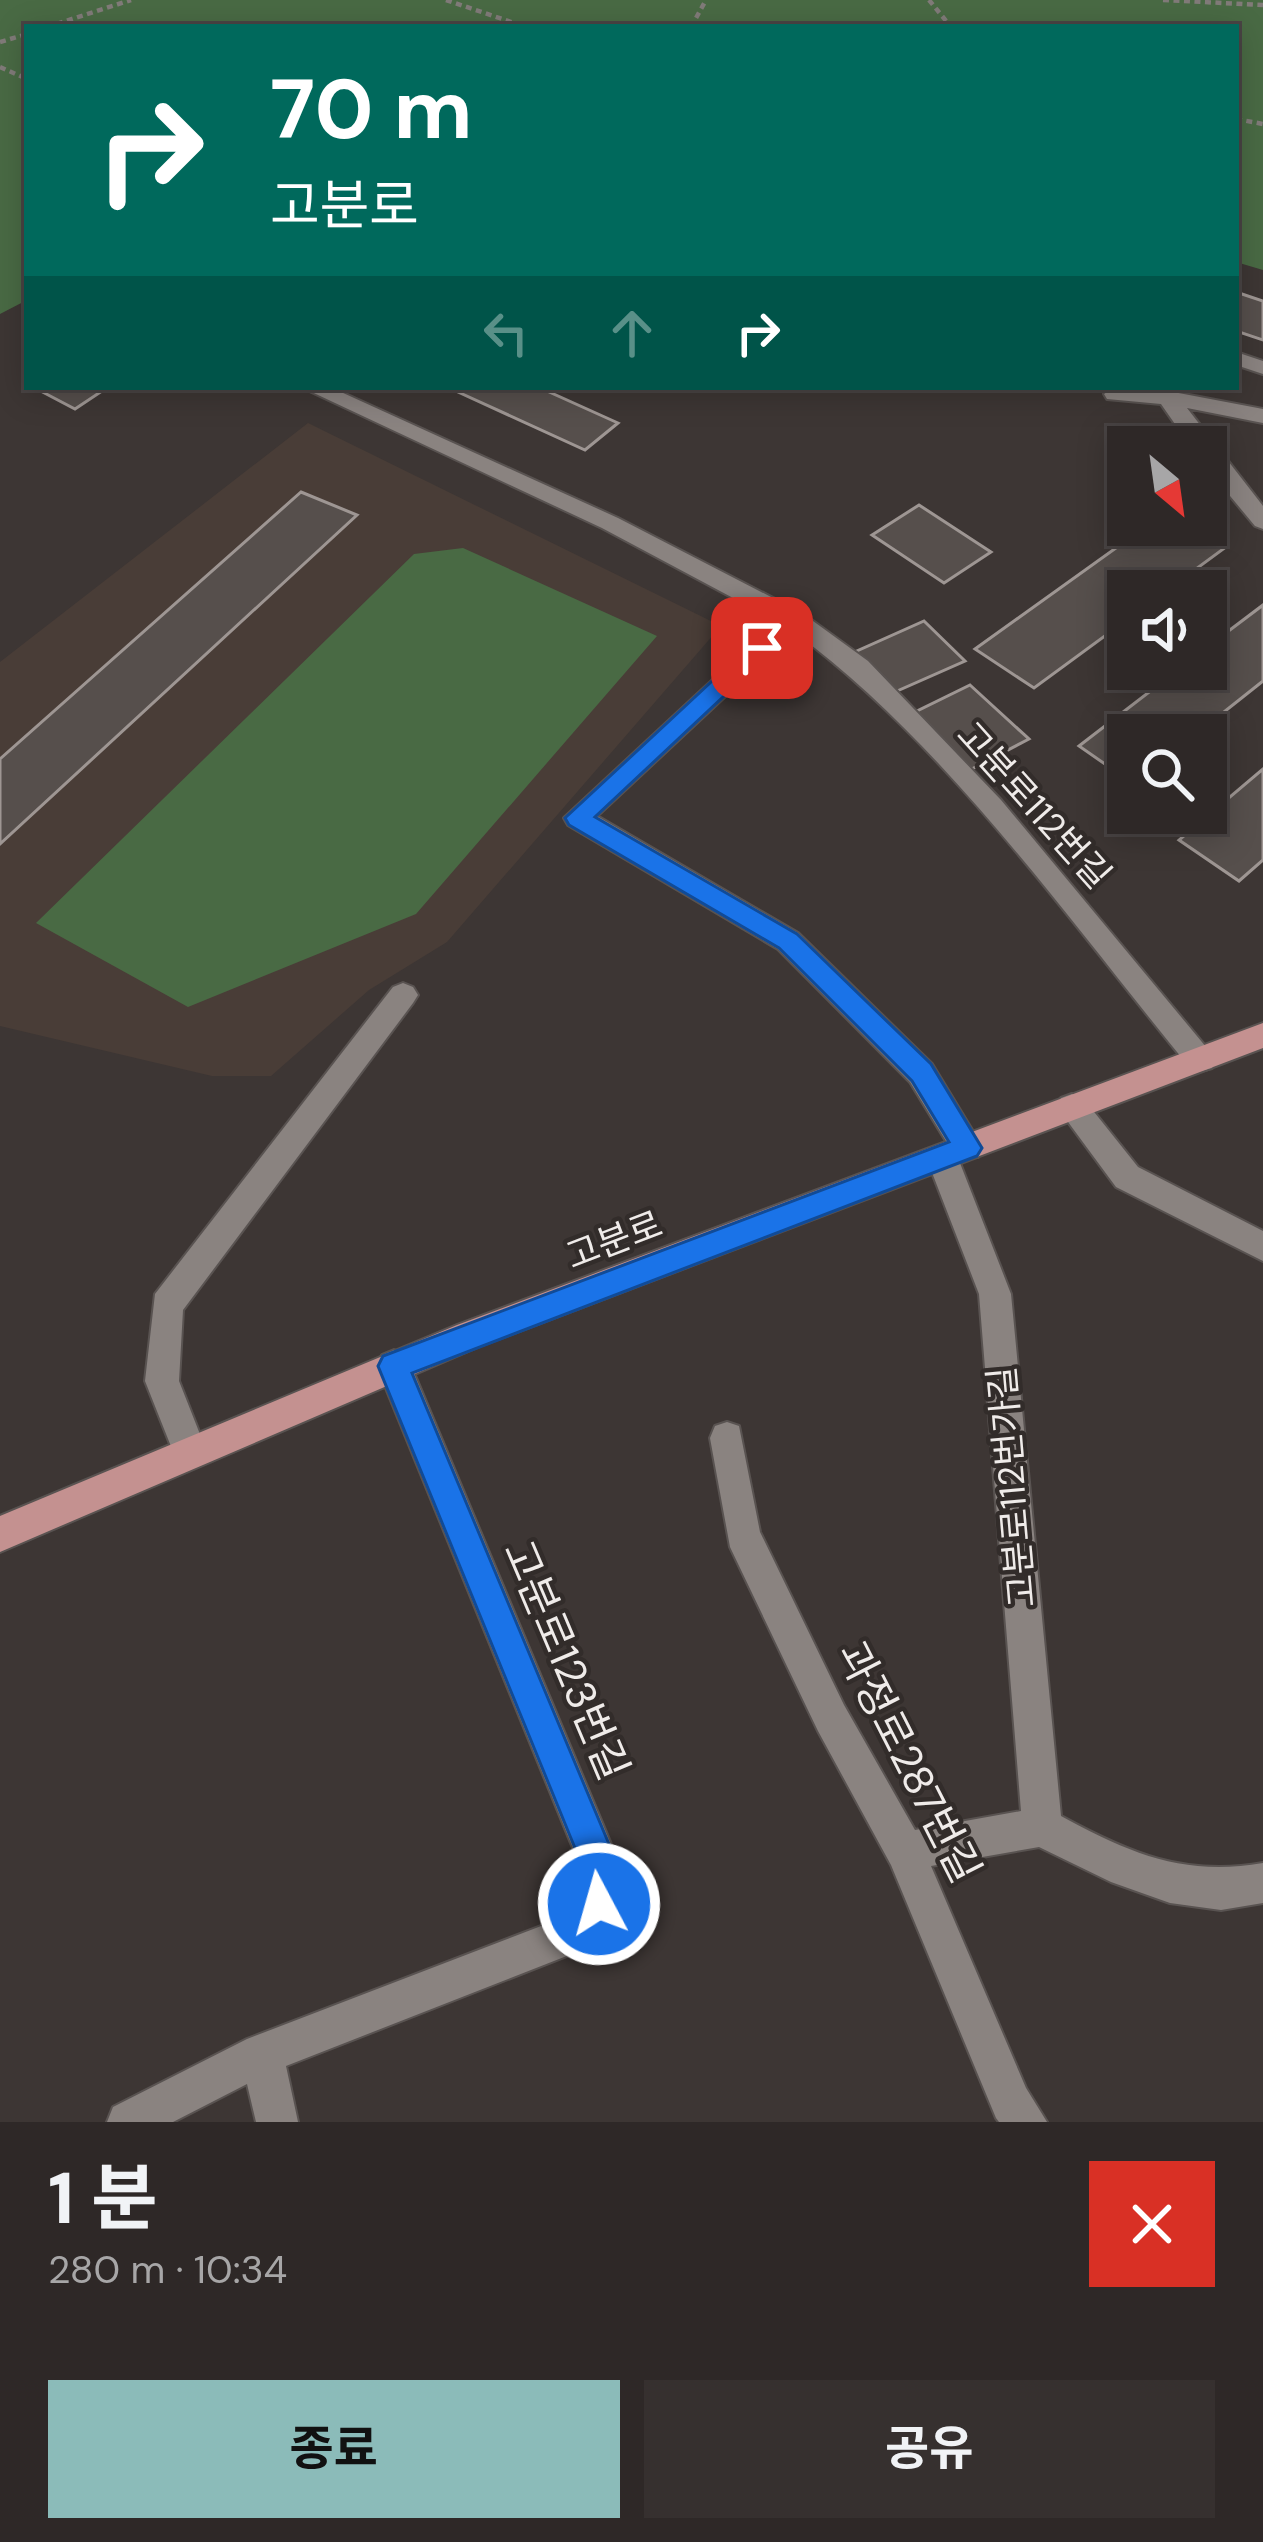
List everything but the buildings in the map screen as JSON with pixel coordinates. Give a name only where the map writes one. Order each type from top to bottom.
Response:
[{"type":"main road","name":"고분로","points":[[0,1534],[188,1448],[394,1366],[1263,1035]]},
{"type":"street","name":"고분로112번길","points":[[319,390],[610,523],[793,620],[859,667],[991,806],[1201,1059]]},
{"type":"street","points":[[1115,394],[1168,398],[1263,416]]},
{"type":"street","points":[[1168,398],[1187,426]]},
{"type":"street","points":[[1227,478],[1263,521]]},
{"type":"street","name":"고분로112번가길","points":[[793,620],[578,818],[788,941],[921,1072],[955,1152],[995,1294],[1042,1827]]},
{"type":"street","points":[[188,1448],[162,1381],[167,1305],[403,995]]},
{"type":"street","points":[[1072,1107],[1127,1177],[1263,1247]]},
{"type":"street","name":"고분로123번길","points":[[128,2122],[262,2054],[592,1927],[606,1880],[394,1366]]},
{"type":"street","name":"과정로287번길","points":[[727,1438],[743,1535],[831,1718],[905,1850],[1011,2103],[1026,2122]]},
{"type":"street","points":[[905,1850],[1042,1827],[1088,1853],[1160,1878],[1216,1890],[1263,1883]]},
{"type":"street","points":[[262,2054],[277,2122]]},
{"type":"path","points":[[56,24],[131,0]]},
{"type":"path","points":[[446,0],[517,24]]},
{"type":"path","points":[[929,0],[949,24]]},
{"type":"path","points":[[1163,0],[1263,5]]},
{"type":"shaded area","points":[[308,423],[721,626],[447,942],[369,990],[271,1076],[212,1076],[0,1026],[0,662]]},
{"type":"green space","points":[[0,0],[1263,0],[1263,270],[1239,263],[1239,24],[24,24],[24,302],[0,314]]},
{"type":"green space","points":[[463,548],[657,636],[416,914],[188,1007],[36,923],[414,554]]},
{"type":"route","points":[[599,1904],[606,1880],[394,1366],[968,1148],[921,1072],[788,941],[578,818],[762,648]]}]
